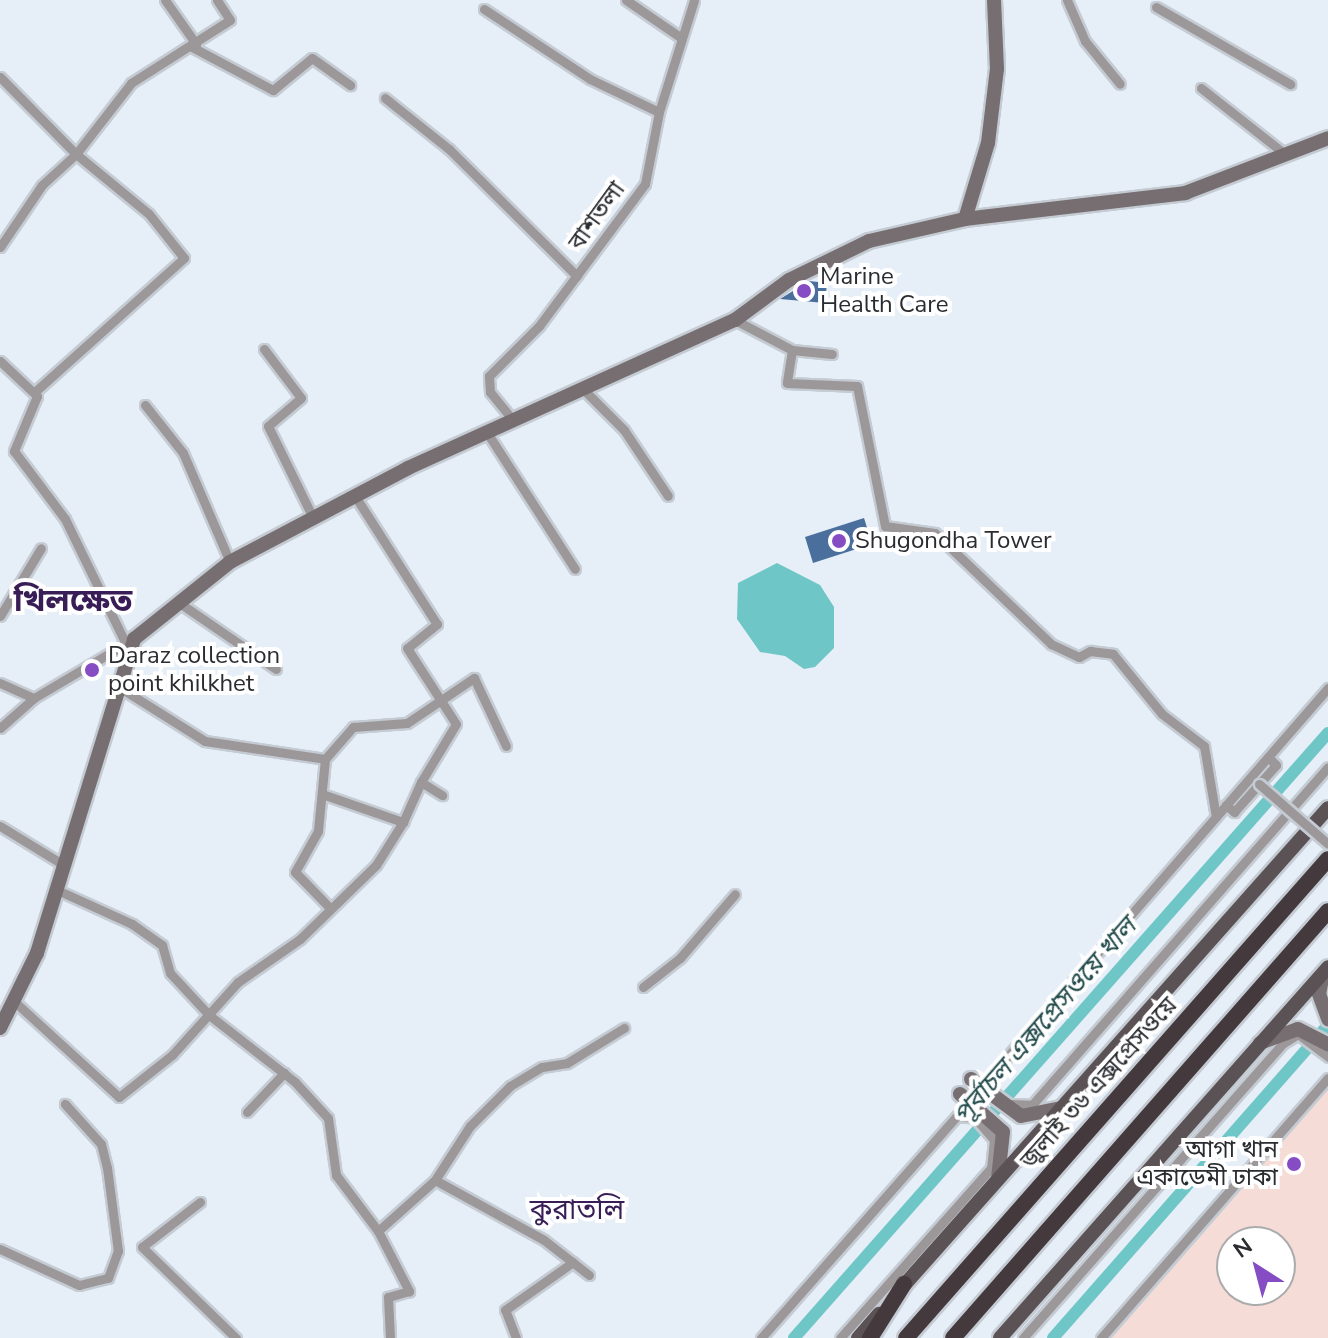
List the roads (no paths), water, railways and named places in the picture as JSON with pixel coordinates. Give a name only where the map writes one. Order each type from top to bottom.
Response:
[{"type":"highway","name":"জুলাই ৩৬ এক্সপ্রেসওয়ে","points":[[906,1338],[1328,859]]},
{"type":"highway","points":[[953,1338],[1328,911]]},
{"type":"highway","points":[[870,1338],[904,1284]]},
{"type":"main road","points":[[858,1338],[1328,808]]},
{"type":"main road","points":[[1000,1338],[1325,971]]},
{"type":"street","points":[[165,0],[194,45],[273,90],[312,58],[350,85]]},
{"type":"street","points":[[0,247],[42,185],[76,154],[131,83],[231,19],[217,0]]},
{"type":"street","points":[[626,0],[680,37]]},
{"type":"street","name":"বাশতলা","points":[[512,419],[490,392],[489,376],[577,276],[645,184],[659,112],[694,0]]},
{"type":"street","points":[[965,219],[988,143],[997,69],[994,0]]},
{"type":"street","points":[[1067,0],[1085,41],[1120,84]]},
{"type":"street","points":[[1156,7],[1290,84]]},
{"type":"street","points":[[484,9],[590,79],[659,112]]},
{"type":"street","points":[[0,77],[76,154],[149,214],[184,258],[36,391],[14,451],[65,519],[130,641],[122,689],[64,865],[16,1003],[2,1022]]},
{"type":"street","points":[[1201,88],[1286,155]]},
{"type":"street","points":[[385,98],[449,149],[577,276]]},
{"type":"street","points":[[0,728],[34,698],[130,641],[181,604],[230,562],[486,431],[584,390],[735,320],[789,280],[869,241],[965,219],[1185,193],[1328,138]]},
{"type":"street","points":[[735,320],[792,350],[832,354]]},
{"type":"street","points":[[264,349],[301,398],[268,426],[313,518]]},
{"type":"street","points":[[792,350],[787,383],[857,386],[885,526],[935,533],[1051,644],[1079,657],[1090,651],[1113,654],[1170,722],[1204,746],[1216,817]]},
{"type":"street","points":[[0,361],[36,391]]},
{"type":"street","points":[[584,390],[624,430],[668,496]]},
{"type":"street","points":[[145,405],[183,453],[230,562]]},
{"type":"street","points":[[486,431],[575,569]]},
{"type":"street","points":[[16,1003],[115,1097],[172,1055],[238,982],[300,939],[376,865],[456,724],[407,648],[437,624],[355,496]]},
{"type":"street","points":[[0,616],[41,548]]},
{"type":"street","points":[[181,604],[276,669]]},
{"type":"street","points":[[330,908],[295,872],[318,831],[325,795],[325,759],[353,727],[407,723],[474,678],[506,746]]},
{"type":"street","points":[[0,683],[34,698]]},
{"type":"street","points":[[1063,1108],[1013,1113],[979,1083],[1328,688]]},
{"type":"street","points":[[122,689],[205,741],[325,759]]},
{"type":"street","points":[[1226,805],[1234,812],[1276,765],[1268,757]]},
{"type":"street","points":[[1033,1111],[1328,767]]},
{"type":"street","points":[[421,782],[442,795]]},
{"type":"street","points":[[1259,784],[1328,844]]},
{"type":"street","points":[[325,795],[403,822]]},
{"type":"street","points":[[0,826],[64,865]]},
{"type":"street","points":[[55,889],[132,924],[162,945],[170,973],[209,1015],[284,1073],[328,1118],[336,1175],[378,1231],[409,1291],[388,1297],[390,1338]]},
{"type":"street","points":[[643,987],[680,958],[735,894]]},
{"type":"street","points":[[1325,971],[1326,1012]]},
{"type":"street","points":[[1326,1012],[1328,996]]},
{"type":"street","points":[[378,1231],[435,1180],[470,1126],[510,1086],[542,1067],[567,1063],[624,1028]]},
{"type":"street","points":[[1023,1338],[1282,1044],[1302,1033]]},
{"type":"street","points":[[1260,1043],[1302,1033],[1328,1052]]},
{"type":"street","points":[[247,1112],[284,1073]]},
{"type":"street","points":[[1101,1338],[1328,1078]]},
{"type":"street","points":[[960,1094],[997,1124],[997,1183]]},
{"type":"street","points":[[0,1249],[79,1285],[108,1278],[118,1251],[107,1168],[101,1144],[65,1104]]},
{"type":"street","points":[[761,1338],[957,1116],[975,1118],[999,1143]]},
{"type":"street","points":[[840,1338],[991,1168],[999,1143]]},
{"type":"street","points":[[435,1180],[573,1262],[589,1275]]},
{"type":"street","points":[[200,1202],[142,1247],[236,1338]]},
{"type":"street","points":[[516,1338],[505,1310],[573,1262]]},
{"type":"water","points":[[777,563],[820,585],[834,607],[834,648],[815,667],[804,669],[785,656],[760,652],[737,619],[738,583]]},
{"type":"waterway","name":"পূর্বাচল এক্সপ্রেসওয়ে খাল","points":[[794,1338],[1328,733]]},
{"type":"waterway","name":"পূর্বাচল এক্সপ্রেসওয়ে খাল","points":[[1053,1338],[1328,1025]]},
{"type":"place","name":"Marine Health Care","points":[[804,291]]},
{"type":"place","name":"Shugondha Tower","points":[[839,541]]},
{"type":"place","name":"Daraz collection point khilkhet","points":[[92,670]]},
{"type":"place","name":"আগা খান একাডেমী ঢাকা","points":[[1294,1164]]},
{"type":"district","name":"খিলক্ষেত","points":[[73,601]]},
{"type":"district","name":"কুরাতলি","points":[[577,1210]]}]
